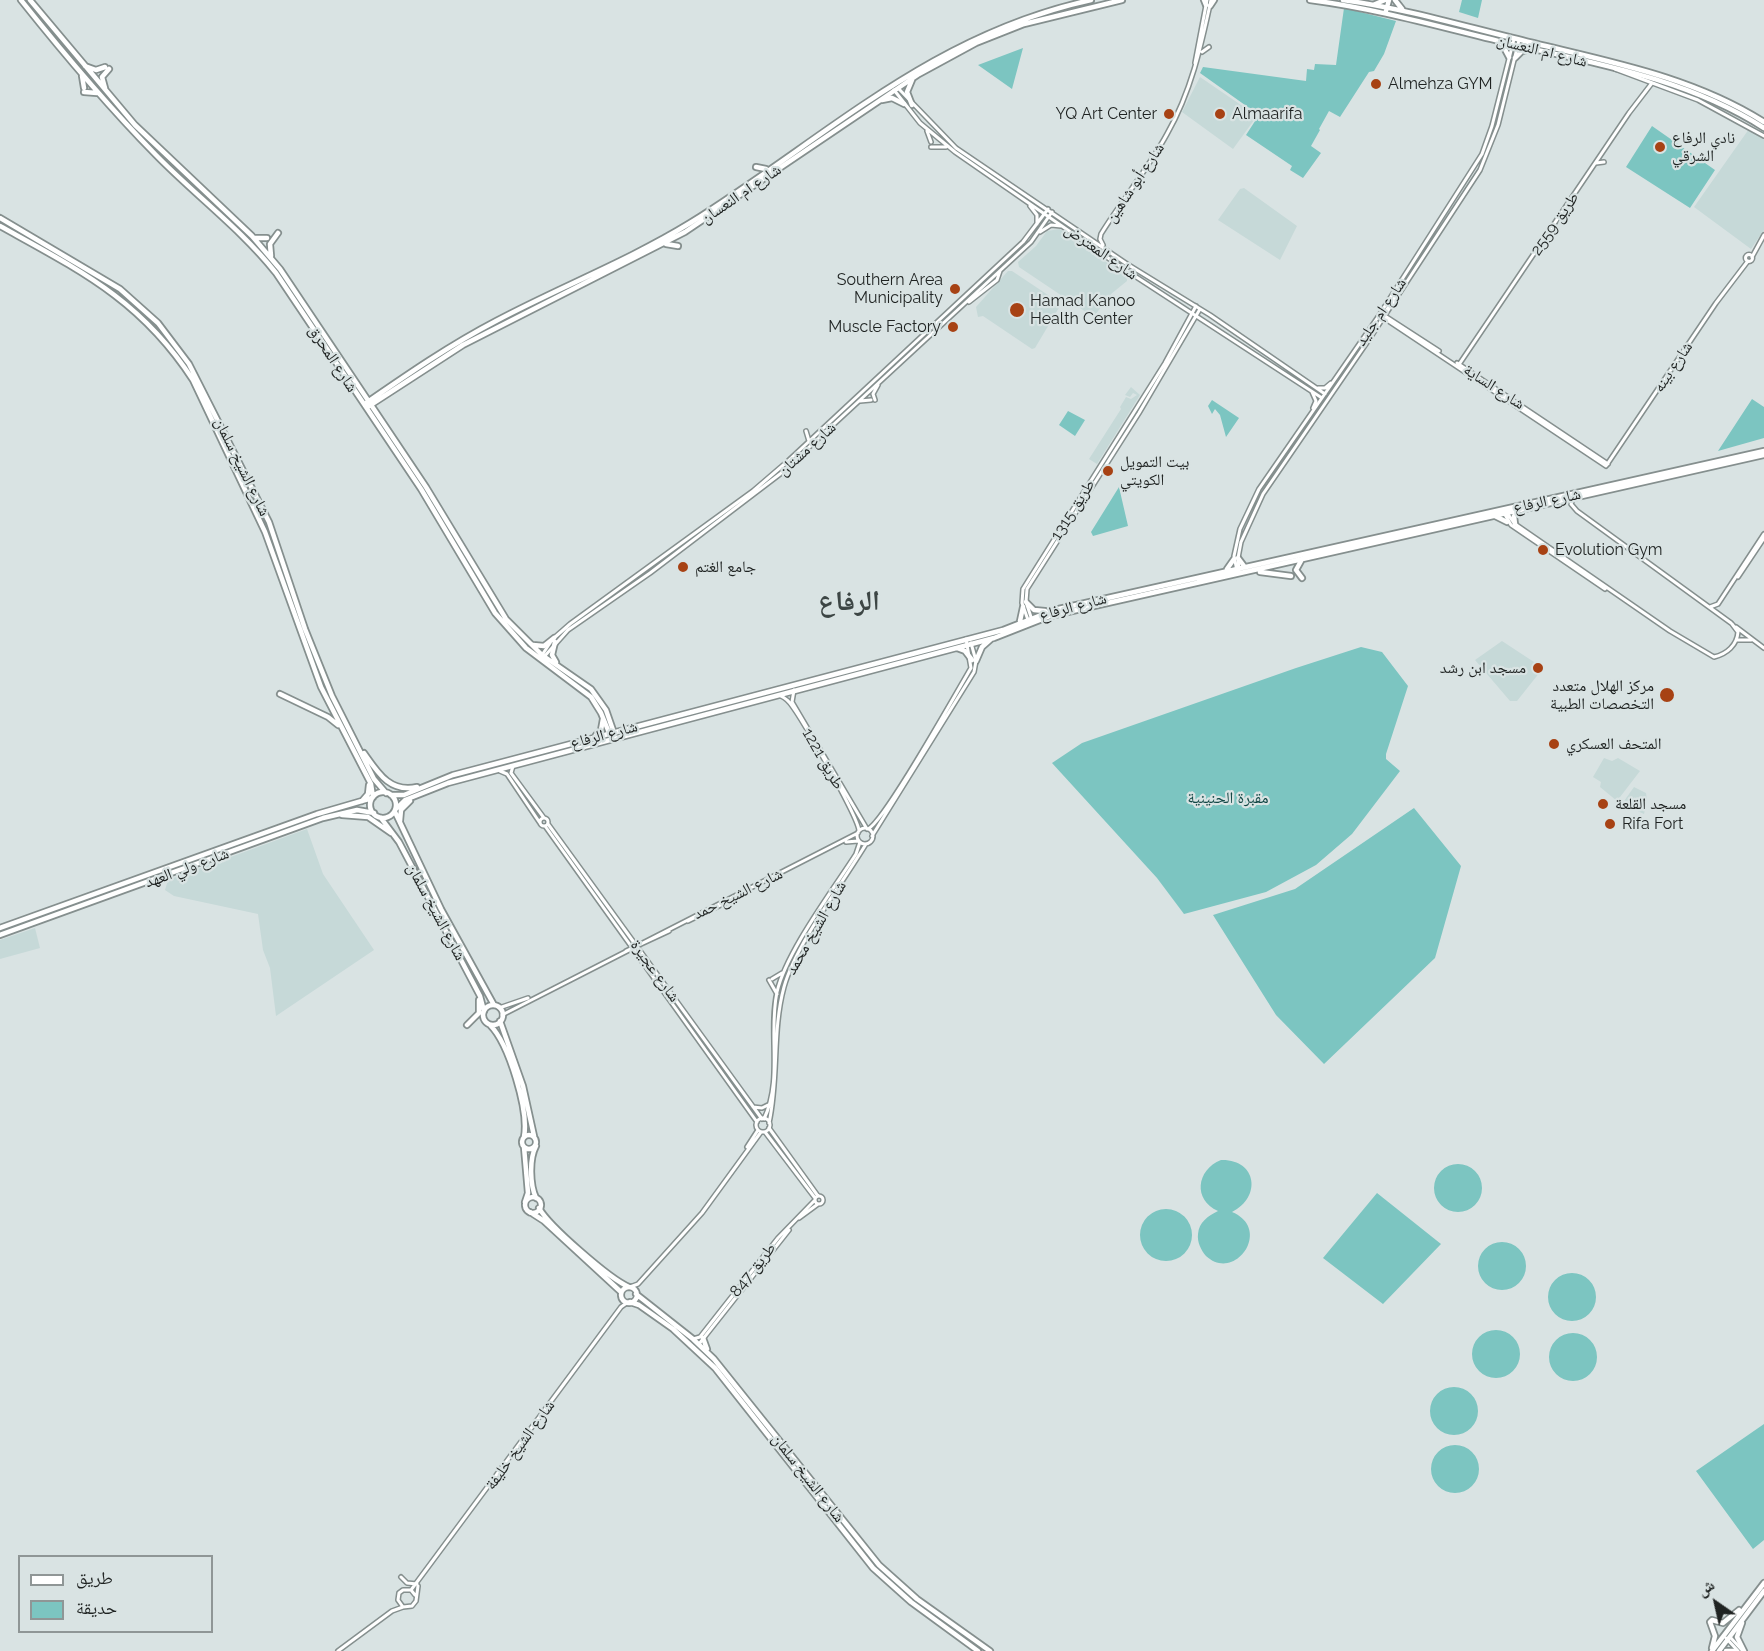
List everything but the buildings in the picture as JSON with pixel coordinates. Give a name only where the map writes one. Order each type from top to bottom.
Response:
[{"type":"main road","name":"شارع المحرق","points":[[21,0],[99,95],[158,156],[268,260],[298,294],[367,405],[380,419],[493,601],[542,658],[591,689],[611,721],[612,735]]},
{"type":"main road","name":"شارع المحرق","points":[[30,0],[113,101],[162,152],[252,236],[435,506],[495,613],[509,632],[586,692],[612,735]]},
{"type":"main road","name":"شارع ام النعسان","points":[[367,405],[385,390],[449,349],[673,233],[771,167],[971,40],[1021,19],[1091,0]]},
{"type":"main road","points":[[1050,16],[1102,0]]},
{"type":"main road","name":"شارع ام النعسان","points":[[367,405],[449,349],[685,232],[877,102],[895,87],[919,74],[999,33],[1050,16],[1122,0]]},
{"type":"main road","name":"شارع ام النعسان","points":[[1310,0],[1388,11],[1499,40],[1516,42],[1534,49],[1684,88],[1719,103],[1764,128]]},
{"type":"main road","name":"شارع ام النعسان","points":[[1343,0],[1373,5],[1388,11],[1407,11],[1516,42],[1668,77],[1726,100],[1764,122]]},
{"type":"main road","points":[[1388,11],[1391,0]]},
{"type":"main road","points":[[1373,5],[1391,0]]},
{"type":"main road","points":[[1391,0],[1407,11]]},
{"type":"main road","points":[[1499,40],[1512,57],[1522,51],[1534,49]]},
{"type":"main road","points":[[81,63],[93,69],[107,68],[102,80],[113,101]]},
{"type":"main road","points":[[81,74],[84,90],[99,95]]},
{"type":"main road","points":[[912,105],[908,86],[919,74]]},
{"type":"main road","points":[[877,102],[890,98],[904,104]]},
{"type":"main road","points":[[756,167],[762,170],[771,167]]},
{"type":"main road","points":[[723,206],[758,180],[761,174]]},
{"type":"main road","points":[[205,201],[213,200]]},
{"type":"main road","name":"شارع الشيخ سلمان","points":[[0,218],[120,289],[158,323],[186,358],[206,393],[269,522],[321,670],[376,782],[388,794]]},
{"type":"main road","name":"شارع الشيخ سلمان","points":[[0,226],[84,272],[116,294],[158,333],[193,380],[265,532],[307,654],[372,786],[372,798]]},
{"type":"main road","points":[[255,261],[268,260],[270,244],[278,232]]},
{"type":"main road","points":[[663,244],[678,245],[685,232]]},
{"type":"main road","points":[[252,236],[267,238]]},
{"type":"main road","points":[[357,386],[370,395],[385,390]]},
{"type":"main road","points":[[380,419],[375,406],[381,397]]},
{"type":"main road","name":"شارع الرفاع","points":[[395,810],[403,802],[448,783],[552,755],[632,728],[969,642],[994,638],[1054,610],[1222,571],[1255,571],[1764,453]]},
{"type":"main road","name":"شارع الرفاع","points":[[388,794],[404,795],[453,775],[586,739],[612,735],[777,695],[954,648],[1017,624],[1190,585],[1238,572],[1250,566],[1764,453]]},
{"type":"main road","points":[[1515,524],[1514,516],[1519,510]]},
{"type":"main road","points":[[1493,516],[1508,522]]},
{"type":"main road","points":[[1222,571],[1231,566],[1236,559],[1242,566],[1250,566]]},
{"type":"main road","points":[[1302,578],[1296,568],[1305,559]]},
{"type":"main road","points":[[1255,571],[1291,576]]},
{"type":"main road","points":[[1017,624],[1022,618],[1024,604],[1037,611],[1054,610]]},
{"type":"main road","points":[[954,648],[964,651],[974,661],[984,645],[994,638]]},
{"type":"main road","points":[[526,641],[540,647],[555,640]]},
{"type":"main road","points":[[555,640],[552,657],[559,667]]},
{"type":"main road","points":[[280,694],[331,719],[343,731]]},
{"type":"main road","points":[[289,705],[297,702]]},
{"type":"main road","points":[[586,739],[601,730],[603,717]]},
{"type":"main road","points":[[611,721],[620,728],[632,728]]},
{"type":"main road","points":[[355,740],[380,776],[390,784],[406,789],[426,786]]},
{"type":"main road","points":[[358,804],[366,798],[370,789],[365,771]]},
{"type":"main road","points":[[377,793],[388,794],[395,810],[390,817],[381,818],[374,813],[372,798],[377,793]]},
{"type":"main road","name":"شارع ولي العهد","points":[[0,931],[26,919],[156,876],[317,814],[358,804],[372,798]]},
{"type":"main road","points":[[402,830],[401,810],[413,798]]},
{"type":"main road","name":"شارع ولي العهد","points":[[0,931],[333,815],[357,810],[374,813]]},
{"type":"main road","name":"شارع الشيخ سلمان","points":[[395,810],[402,830],[473,971],[496,1007]]},
{"type":"main road","points":[[333,815],[368,817],[382,825],[399,842]]},
{"type":"main road","name":"شارع الشيخ سلمان","points":[[381,818],[399,842],[476,989],[484,1011]]},
{"type":"main road","points":[[467,1025],[479,1011],[476,989]]},
{"type":"main road","points":[[621,1292],[630,1287],[576,1245],[544,1216],[539,1208],[540,1202],[533,1191],[532,1154],[536,1146],[523,1086],[500,1021],[502,1015],[496,1007],[484,1011],[484,1020],[500,1038],[519,1090],[524,1114],[528,1193],[525,1202],[530,1212],[544,1221],[621,1292],[627,1302],[635,1298],[636,1293]]},
{"type":"main road","points":[[490,1025],[500,1021]]},
{"type":"main road","points":[[524,1137],[529,1134],[534,1136]]},
{"type":"main road","points":[[524,1147],[528,1149],[536,1146]]},
{"type":"main road","points":[[525,1202],[529,1198],[536,1198]]},
{"type":"main road","points":[[530,1212],[539,1208]]},
{"type":"main road","name":"شارع الشيخ سلمان","points":[[630,1287],[714,1359],[879,1565],[917,1599],[990,1651]]},
{"type":"main road","name":"شارع الشيخ سلمان","points":[[627,1302],[639,1305],[654,1315],[708,1362],[873,1568],[911,1602],[978,1651]]},
{"type":"main road","points":[[703,1338],[714,1359]]},
{"type":"main road","points":[[1719,1651],[1726,1635],[1764,1583]]},
{"type":"main road","points":[[1712,1651],[1764,1591]]},
{"type":"main road","points":[[1712,1651],[1715,1636],[1711,1621],[1720,1623],[1727,1621],[1751,1599]]},
{"type":"main road","points":[[1743,1651],[1737,1635],[1749,1610]]},
{"type":"main road","points":[[960,1638],[975,1645],[977,1641]]},
{"type":"main road","points":[[1726,1651],[1737,1651]]},
{"type":"street","name":"شارع أبو شاهين","points":[[1116,256],[1100,242],[1101,234],[1168,133],[1200,56],[1209,2]]},
{"type":"street","name":"شارع أبو شاهين","points":[[1196,65],[1209,2]]},
{"type":"street","name":"شارع ام جليد","points":[[1238,572],[1236,559],[1240,530],[1248,507],[1309,417],[1326,398],[1336,378],[1401,282],[1482,154],[1516,42]]},
{"type":"street","points":[[1200,56],[1209,47]]},
{"type":"street","name":"شارع ام جليد","points":[[1386,318],[1390,308],[1484,162],[1498,125],[1512,57]]},
{"type":"street","points":[[1613,69],[1711,106],[1764,136]]},
{"type":"street","points":[[1641,80],[1645,89]]},
{"type":"street","name":"طريق 2559","points":[[1458,365],[1645,89],[1652,83]]},
{"type":"street","name":"شارع المعترض","points":[[895,87],[904,104],[925,127],[949,147],[1124,269],[1326,398]]},
{"type":"street","name":"شارع المعترض","points":[[895,87],[956,148],[1314,386],[1326,398]]},
{"type":"street","points":[[925,127],[931,142]]},
{"type":"street","points":[[931,147],[939,145],[949,147]]},
{"type":"street","points":[[1595,165],[1604,161],[1603,153]]},
{"type":"street","points":[[1020,197],[1036,213],[1037,221],[1034,229]]},
{"type":"street","name":"شارع مشتان","points":[[542,658],[567,628],[753,491],[808,443],[1034,229],[1050,211]]},
{"type":"street","name":"شارع مشتان","points":[[567,628],[689,543],[780,474],[965,304],[997,280],[1000,271],[1038,233],[1047,215]]},
{"type":"street","points":[[1038,233],[1051,225],[1065,227]]},
{"type":"street","name":"شارع أبو شاهين","points":[[1080,232],[1094,238],[1101,234]]},
{"type":"street","name":"شارع بينه","points":[[1607,465],[1764,235]]},
{"type":"street","name":"شارع ام جليد","points":[[1236,559],[1258,502],[1326,398],[1386,318],[1401,282]]},
{"type":"street","points":[[1180,304],[1187,311],[1191,322],[1206,320]]},
{"type":"street","name":"طريق 1315","points":[[1024,604],[1021,598],[1023,589],[1148,395],[1198,308]]},
{"type":"street","points":[[1378,317],[1386,318]]},
{"type":"street","points":[[1376,329],[1386,318]]},
{"type":"street","name":"شارع الساية","points":[[1386,318],[1607,465]]},
{"type":"street","points":[[1314,386],[1325,388],[1336,378]]},
{"type":"street","points":[[858,402],[873,400],[878,383]]},
{"type":"street","points":[[1309,417],[1316,401],[1312,390]]},
{"type":"street","points":[[806,431],[808,443]]},
{"type":"street","points":[[1573,499],[1572,506],[1589,520],[1764,648]]},
{"type":"street","points":[[1506,511],[1508,522],[1684,641],[1714,657],[1720,656],[1736,641],[1745,638],[1757,642]]},
{"type":"street","points":[[1506,511],[1515,524],[1642,612]]},
{"type":"street","points":[[1709,607],[1718,604],[1764,536]]},
{"type":"street","points":[[1719,615],[1719,604],[1764,536]]},
{"type":"street","points":[[687,552],[689,543]]},
{"type":"street","points":[[1024,604],[1030,621]]},
{"type":"street","points":[[1732,624],[1738,632],[1736,641]]},
{"type":"street","points":[[872,836],[974,672],[974,661],[969,642]]},
{"type":"street","points":[[867,829],[876,824],[896,793],[974,661]]},
{"type":"street","name":"طريق 1221","points":[[794,690],[792,702],[872,836]]},
{"type":"street","name":"طريق 1221","points":[[777,695],[786,698],[792,707],[838,784],[858,823],[859,832]]},
{"type":"street","points":[[514,765],[510,773],[544,818],[540,823]]},
{"type":"street","points":[[494,771],[507,774],[540,823],[546,825]]},
{"type":"street","name":"شارع عجيرة","points":[[544,818],[548,820],[546,825],[753,1107],[769,1123]]},
{"type":"street","name":"شارع الشيخ حمد","points":[[635,947],[867,829]]},
{"type":"street","points":[[859,832],[859,841],[866,844]]},
{"type":"street","name":"شارع الشيخ محمد","points":[[763,1131],[769,1123],[777,1075],[779,1012],[785,983],[797,955],[872,836]]},
{"type":"street","name":"شارع الشيخ حمد","points":[[502,1015],[530,998],[844,843],[859,841]]},
{"type":"street","name":"شارع الشيخ محمد","points":[[763,1119],[770,1104],[774,1082],[774,1020],[777,994],[785,970],[856,854],[859,841]]},
{"type":"street","name":"شارع عجيرة","points":[[635,947],[757,1122]]},
{"type":"street","points":[[777,994],[771,979],[785,970]]},
{"type":"street","name":"شارع الشيخ حمد","points":[[496,1007],[530,998]]},
{"type":"street","points":[[753,1107],[762,1108],[770,1104]]},
{"type":"street","points":[[763,1119],[757,1122],[763,1131],[816,1198],[818,1204],[823,1200],[816,1198]]},
{"type":"street","points":[[630,1287],[640,1282],[692,1224],[763,1131]]},
{"type":"street","name":"طريق 847","points":[[693,1339],[700,1337],[778,1238],[816,1198]]},
{"type":"street","name":"طريق 847","points":[[699,1344],[779,1240],[811,1207],[818,1204]]},
{"type":"street","points":[[636,1293],[640,1282]]},
{"type":"street","name":"شارع الشيخ خليفة","points":[[411,1590],[418,1584],[621,1307],[627,1302]]},
{"type":"street","points":[[401,1577],[407,1583],[418,1584]]},
{"type":"street","name":"شارع الشيخ خليفة","points":[[416,1595],[418,1584]]},
{"type":"street","points":[[338,1651],[392,1611],[414,1604],[416,1595],[411,1590],[401,1591],[392,1611]]},
{"type":"street","points":[[398,1600],[403,1607]]},
{"type":"street","points":[[1726,1635],[1737,1651]]},
{"type":"street","points":[[1726,1635],[1743,1651]]},
{"type":"shaded area","name":"Almaarifa","points":[[1200,77],[1257,116],[1233,149],[1182,112]]},
{"type":"shaded area","points":[[1749,129],[1764,140],[1764,230],[1751,249],[1694,207]]},
{"type":"shaded area","points":[[1244,188],[1297,226],[1280,260],[1218,220],[1240,189]]},
{"type":"shaded area","points":[[1060,229],[1127,277],[1127,281],[1111,294],[1095,315],[1092,316],[1019,267],[1018,262],[1036,246],[1047,231]]},
{"type":"shaded area","name":"Hamad Kanoo Health Center","points":[[1008,271],[1012,271],[1060,303],[1035,348],[1032,349],[983,316],[978,317],[976,307]]},
{"type":"shaded area","points":[[1131,387],[1140,395],[1097,464],[1089,459],[1121,409],[1126,397],[1131,399],[1137,395],[1133,393],[1130,397],[1125,395]]},
{"type":"shaded area","points":[[1502,641],[1537,664],[1534,668],[1540,672],[1517,701],[1510,701],[1475,660]]},
{"type":"shaded area","points":[[1604,758],[1612,761],[1618,758],[1640,771],[1617,801],[1600,787],[1601,782],[1593,777]]},
{"type":"shaded area","points":[[1634,787],[1646,793],[1644,814],[1622,804]]},
{"type":"shaded area","points":[[307,829],[323,874],[374,950],[276,1016],[270,968],[263,950],[258,914],[174,896],[165,890],[168,880]]},
{"type":"shaded area","points":[[35,928],[40,948],[0,959],[0,940]]},
{"type":"green space","points":[[1462,0],[1482,0],[1478,18],[1459,12]]},
{"type":"green space","points":[[1344,8],[1396,21],[1384,54],[1374,71],[1369,72],[1340,117],[1329,111],[1311,146],[1321,153],[1303,178],[1290,170],[1292,166],[1246,135],[1259,115],[1200,73],[1203,67],[1306,81],[1307,69],[1314,70],[1315,64],[1336,65]]},
{"type":"green space","points":[[1023,48],[1012,89],[978,65]]},
{"type":"green space","name":"نادي الرفاع الشرقي","points":[[1652,126],[1715,170],[1690,208],[1626,167]]},
{"type":"green space","points":[[1752,399],[1764,407],[1764,438],[1718,451]]},
{"type":"green space","points":[[1212,400],[1239,418],[1226,437],[1220,415],[1215,409],[1212,414],[1208,406]]},
{"type":"green space","points":[[1068,411],[1085,420],[1075,436],[1059,425]]},
{"type":"green space","points":[[1119,487],[1128,526],[1093,536],[1091,532]]},
{"type":"green space","name":"مقبرة الحنينية","points":[[1361,647],[1382,652],[1408,686],[1386,754],[1386,759],[1400,771],[1352,834],[1316,865],[1266,892],[1184,914],[1157,878],[1052,763],[1082,743]]},
{"type":"green space","points":[[1414,808],[1461,866],[1435,958],[1324,1064],[1276,1015],[1213,915],[1295,889]]},
{"type":"green space","points":[[1221,1160],[1233,1161],[1242,1166],[1248,1172],[1251,1180],[1248,1197],[1232,1212],[1244,1220],[1249,1230],[1249,1241],[1238,1258],[1228,1263],[1217,1263],[1206,1256],[1198,1237],[1202,1223],[1218,1211],[1204,1200],[1201,1193],[1202,1178],[1206,1171]]},
{"type":"green space","points":[[1458,1164],[1475,1171],[1482,1188],[1475,1205],[1458,1212],[1441,1205],[1434,1188],[1441,1171]]},
{"type":"green space","points":[[1377,1193],[1441,1244],[1383,1304],[1323,1258]]},
{"type":"green space","points":[[1166,1209],[1180,1213],[1188,1221],[1192,1235],[1188,1249],[1180,1257],[1166,1261],[1152,1257],[1144,1249],[1140,1235],[1144,1221],[1152,1213]]},
{"type":"green space","points":[[1502,1242],[1519,1249],[1526,1266],[1519,1283],[1502,1290],[1485,1283],[1478,1266],[1485,1249]]},
{"type":"green space","points":[[1572,1273],[1589,1280],[1596,1297],[1589,1314],[1572,1321],[1555,1314],[1548,1297],[1555,1280]]},
{"type":"green space","points":[[1496,1330],[1513,1337],[1520,1354],[1513,1371],[1496,1378],[1479,1371],[1472,1354],[1479,1337]]},
{"type":"green space","points":[[1573,1333],[1590,1340],[1597,1357],[1590,1374],[1573,1381],[1556,1374],[1549,1357],[1556,1340]]},
{"type":"green space","points":[[1454,1387],[1471,1394],[1478,1411],[1471,1428],[1454,1435],[1437,1428],[1430,1411],[1437,1394]]},
{"type":"green space","points":[[1764,1424],[1764,1540],[1753,1549],[1696,1471]]},
{"type":"green space","points":[[1455,1445],[1472,1452],[1479,1469],[1472,1486],[1455,1493],[1438,1486],[1431,1469],[1438,1452]]},
{"type":"place","name":"Almehza GYM","points":[[1376,84]]},
{"type":"place","name":"YQ Art Center","points":[[1169,114]]},
{"type":"place","name":"Almaarifa","points":[[1220,114]]},
{"type":"place","name":"نادي الرفاع الشرقي","points":[[1660,147]]},
{"type":"place","name":"Southern Area Municipality","points":[[955,289]]},
{"type":"place","name":"Hamad Kanoo Health Center","points":[[1017,310]]},
{"type":"place","name":"Muscle Factory","points":[[953,327]]},
{"type":"place","name":"بيت التمويل الكويتي","points":[[1108,471]]},
{"type":"place","name":"Evolution Gym","points":[[1543,550]]},
{"type":"place","name":"جامع الغتم","points":[[683,567]]},
{"type":"place","name":"مسجد ابن رشد","points":[[1538,668]]},
{"type":"place","name":"مركز الهلال متعدد التخصصات الطبية","points":[[1667,695]]},
{"type":"place","name":"المتحف العسكري","points":[[1554,744]]},
{"type":"place","name":"مسجد القلعة","points":[[1603,804]]},
{"type":"place","name":"Rifa Fort","points":[[1610,824]]},
{"type":"district","name":"الرفاع","points":[[849,602]]}]
